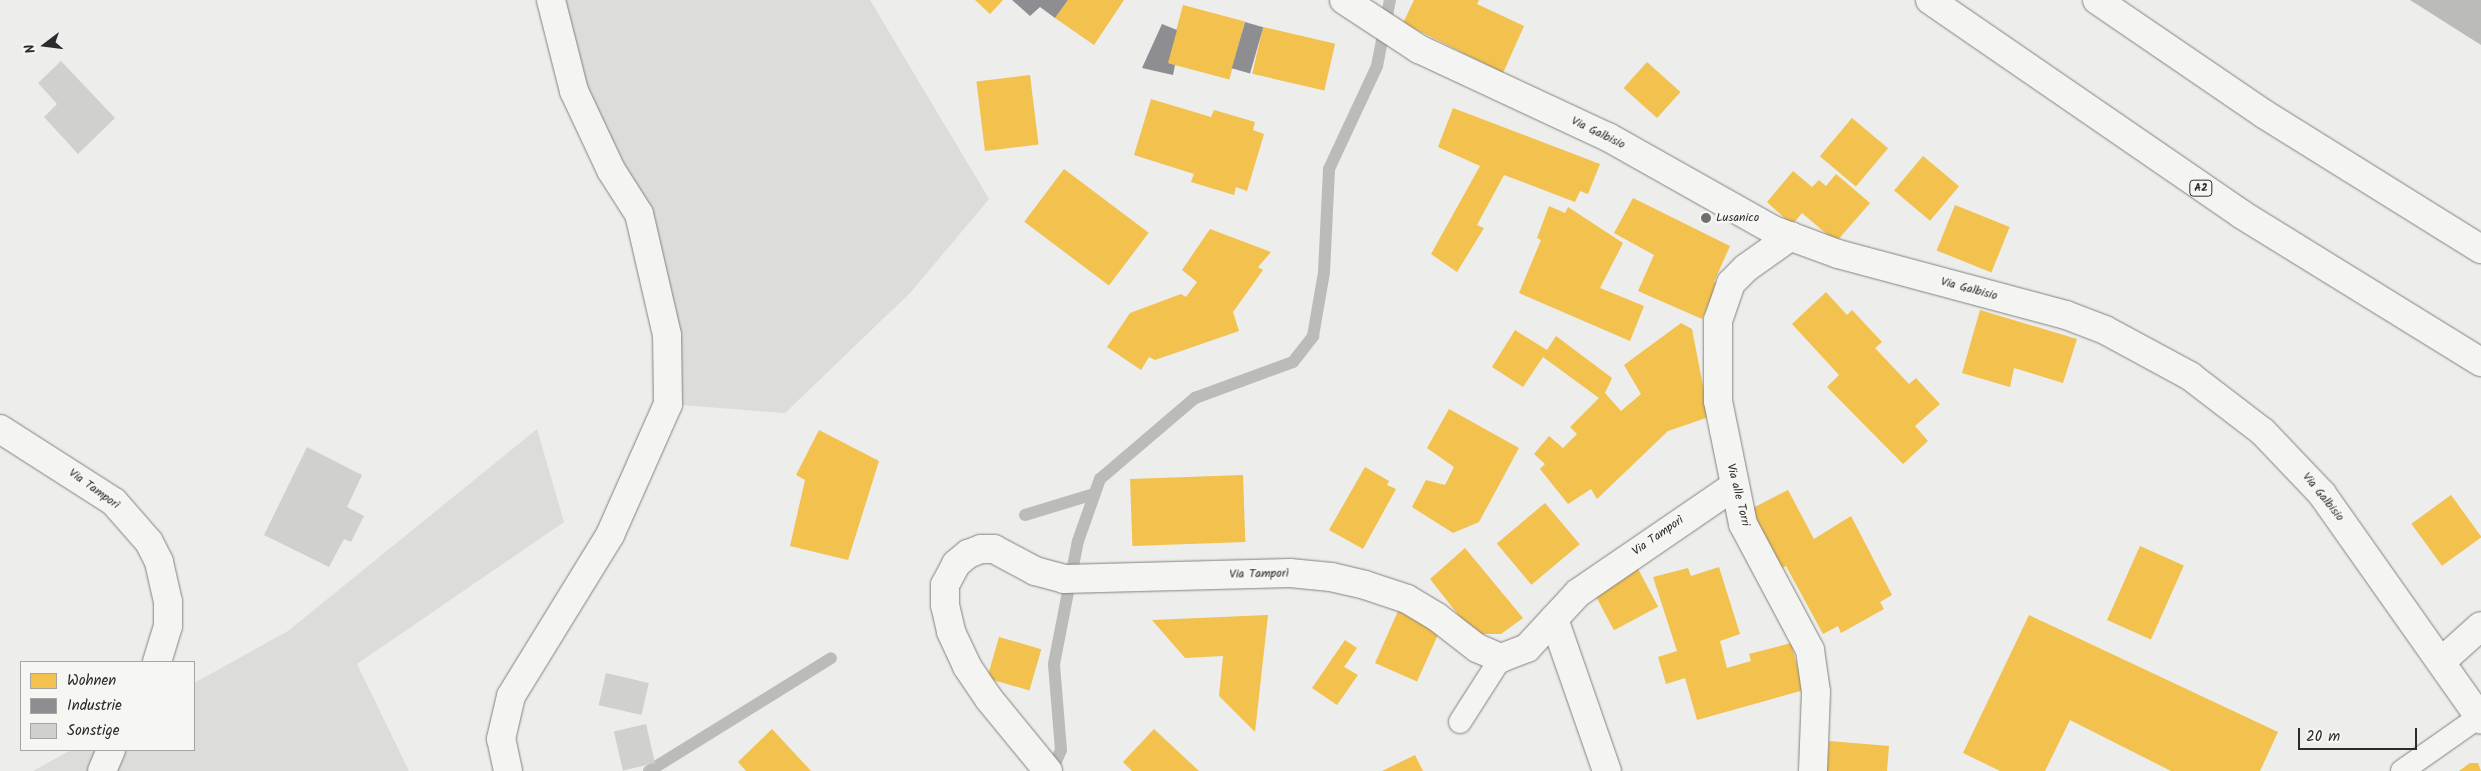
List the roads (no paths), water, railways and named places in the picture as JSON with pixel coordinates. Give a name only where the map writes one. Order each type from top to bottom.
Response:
[{"type":"main road","points":[[508,771],[501,739],[511,696],[610,535],[668,404],[667,336],[639,214],[611,170],[574,91],[551,0]]},
{"type":"main road","name":"Via Galbisio","points":[[1344,0],[1398,37],[1608,137],[1773,230],[1838,254],[2066,315],[2105,330],[2190,376],[2226,401],[2291,458],[2362,547],[2480,718]]},
{"type":"main road","name":"A2","points":[[1930,0],[2241,214],[2481,362]]},
{"type":"main road","points":[[2097,0],[2264,114],[2481,249]]},
{"type":"main road","name":"Via alle Torri","points":[[1791,236],[1752,263],[1731,283],[1718,320],[1718,401],[1743,524],[1810,650],[1816,692],[1813,771]]},
{"type":"main road","name":"Via Tamporì","points":[[0,429],[114,502],[149,542],[159,562],[168,602],[168,626],[157,661]]},
{"type":"main road","name":"Via Tamporì","points":[[1046,769],[967,666],[949,622],[944,605],[945,585],[956,564],[968,554],[990,548],[1007,553],[1035,571],[1076,579],[1290,573],[1331,577],[1365,584],[1407,600],[1437,617],[1477,648],[1502,658],[1527,648],[1578,593],[1734,486]]},
{"type":"main road","points":[[1554,620],[1608,771]]},
{"type":"main road","points":[[2442,661],[2481,626]]},
{"type":"main road","points":[[102,771],[111,751]]},
{"type":"lane","points":[[1460,722],[1502,658]]},
{"type":"lane","points":[[2402,771],[2480,718]]},
{"type":"waterway","points":[[1052,771],[1061,750],[1054,664],[1078,541],[1100,479],[1195,398],[1293,362],[1313,336],[1324,272],[1329,169],[1377,66],[1390,0]]},
{"type":"waterway","points":[[1025,515],[1094,494]]},
{"type":"waterway","points":[[649,771],[831,658]]},
{"type":"place","name":"Lusanico","points":[[1706,218]]}]
